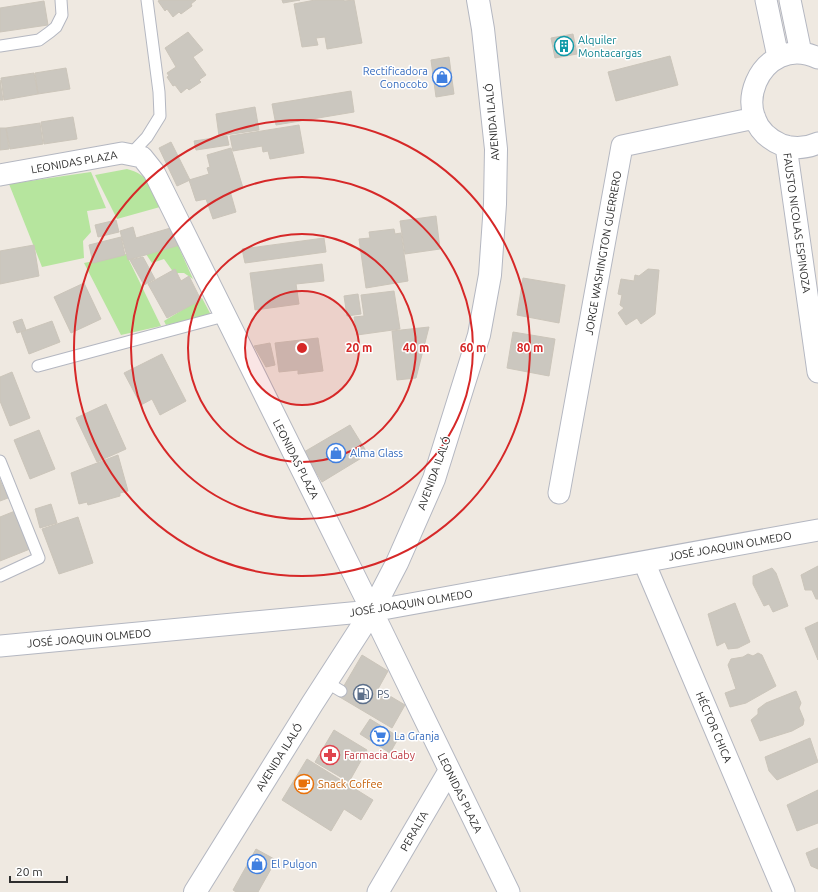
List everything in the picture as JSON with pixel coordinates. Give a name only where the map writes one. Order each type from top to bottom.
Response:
[{"type":"main road","name":"AVENIDA ILALÓ","points":[[195,892],[333,687],[397,563],[434,479],[479,335],[490,275],[495,204],[496,149],[483,29],[478,0]]},
{"type":"street","points":[[766,0],[778,57]]},
{"type":"street","points":[[790,0],[810,56],[786,55],[778,57],[764,68],[754,83],[751,100],[754,118],[767,136],[786,146],[799,148],[813,146],[818,143]]},
{"type":"street","name":"JORGE WASHINGTON GUERRERO","points":[[559,492],[622,146],[754,118]]},
{"type":"street","name":"FAUSTO NICOLAS ESPINOZA","points":[[786,146],[818,372]]},
{"type":"street","name":"LEONIDAS PLAZA","points":[[0,175],[122,153],[142,157],[154,172],[224,316],[372,611],[411,704],[449,771],[509,892]]},
{"type":"street","name":"JOSÉ JOAQUIN OLMEDO","points":[[0,646],[372,611],[818,530]]},
{"type":"street","name":"HÉCTOR CHICA","points":[[644,562],[784,892]]},
{"type":"street","name":"PERALTA","points":[[378,892],[449,771]]},
{"type":"lane","points":[[0,46],[38,40],[50,32],[56,26],[62,15],[61,0]]},
{"type":"lane","points":[[130,155],[147,137],[160,116],[159,92],[147,0]]},
{"type":"lane","points":[[38,366],[224,316]]},
{"type":"lane","points":[[0,461],[38,558],[0,576]]},
{"type":"green space","points":[[127,169],[145,178],[152,188],[160,207],[117,219],[95,175]]},
{"type":"green space","points":[[91,172],[106,208],[87,211],[91,232],[83,241],[84,258],[42,267],[9,184]]},
{"type":"green space","points":[[176,241],[193,279],[184,273],[174,273],[164,259],[152,263],[142,248]]},
{"type":"green space","points":[[126,254],[161,326],[121,335],[84,263]]},
{"type":"green space","points":[[202,298],[211,315],[166,325],[164,321]]},
{"type":"building","points":[[196,0],[191,4],[192,6],[181,14],[179,12],[173,17],[167,9],[165,11],[158,1]]},
{"type":"building","points":[[282,0],[300,0],[283,3]]},
{"type":"building","points":[[315,0],[354,0],[362,43],[327,49],[325,37],[316,38],[318,45],[302,47],[294,4]]},
{"type":"building","points":[[44,1],[48,25],[0,32],[0,8]]},
{"type":"building","points":[[188,32],[203,50],[193,57],[206,75],[199,80],[201,82],[189,90],[187,88],[181,93],[175,85],[173,86],[167,77],[169,76],[167,73],[176,67],[165,48]]},
{"type":"building","name":"Alquiler Montacargas","points":[[573,34],[577,54],[555,58],[551,38]]},
{"type":"building","points":[[670,56],[678,85],[616,101],[608,72]]},
{"type":"building","name":"Rectificadora Conocoto","points":[[449,57],[454,94],[436,97],[431,60]]},
{"type":"building","points":[[66,68],[70,89],[38,94],[35,73]]},
{"type":"building","points":[[34,73],[38,94],[4,100],[1,78]]},
{"type":"building","points":[[0,80],[3,100],[0,100]]},
{"type":"building","points":[[351,91],[354,112],[276,125],[272,104]]},
{"type":"building","points":[[255,107],[259,130],[219,136],[216,114]]},
{"type":"building","points":[[73,117],[77,139],[44,144],[41,122]]},
{"type":"building","points":[[40,123],[43,144],[10,149],[6,128]]},
{"type":"building","points":[[299,125],[304,153],[270,159],[268,151],[263,152],[262,146],[233,151],[230,136]]},
{"type":"building","points":[[0,128],[6,128],[9,149],[0,150]]},
{"type":"building","points":[[227,136],[229,145],[196,150],[194,141]]},
{"type":"building","points":[[171,142],[190,180],[177,186],[159,148]]},
{"type":"building","points":[[231,148],[243,188],[230,191],[236,212],[213,219],[206,199],[196,201],[189,180],[209,174],[207,168],[210,167],[207,155]]},
{"type":"building","points":[[436,216],[440,249],[405,254],[400,221]]},
{"type":"building","points":[[116,220],[119,232],[98,237],[95,225]]},
{"type":"building","points":[[133,227],[136,238],[174,227],[180,245],[128,260],[120,231]]},
{"type":"building","points":[[394,229],[395,234],[401,233],[408,281],[366,288],[359,239],[370,238],[369,232]]},
{"type":"building","points":[[121,237],[125,255],[93,263],[89,245]]},
{"type":"building","points":[[324,238],[326,252],[245,263],[242,249]]},
{"type":"building","points":[[34,245],[39,276],[0,284],[0,251]]},
{"type":"building","points":[[143,257],[155,279],[144,285],[130,260]]},
{"type":"building","points":[[322,264],[324,281],[296,284],[299,304],[255,310],[250,273]]},
{"type":"building","points":[[175,269],[181,281],[189,276],[201,300],[167,318],[148,284]]},
{"type":"building","points":[[648,269],[659,270],[655,314],[641,324],[637,318],[626,325],[618,313],[624,308],[620,305],[622,295],[618,294],[621,279],[634,281],[635,275],[639,276]]},
{"type":"building","points":[[523,278],[565,285],[559,323],[517,315]]},
{"type":"building","points":[[84,283],[101,319],[71,333],[54,297]]},
{"type":"building","points":[[394,291],[400,329],[357,335],[354,317],[364,316],[361,295]]},
{"type":"building","points":[[358,294],[361,314],[347,316],[344,296]]},
{"type":"building","points":[[22,319],[26,330],[17,333],[13,322]]},
{"type":"building","points":[[52,321],[60,342],[29,354],[21,332]]},
{"type":"building","points":[[429,327],[416,378],[397,380],[392,331]]},
{"type":"building","points":[[513,332],[555,339],[549,376],[507,368]]},
{"type":"building","points":[[318,338],[323,371],[298,374],[298,370],[279,372],[275,343]]},
{"type":"building","points":[[270,343],[275,365],[266,367],[254,346]]},
{"type":"building","points":[[162,354],[186,401],[160,415],[152,399],[141,405],[124,373]]},
{"type":"building","points":[[12,372],[30,418],[10,426],[0,401],[0,377]]},
{"type":"building","points":[[106,404],[126,449],[97,462],[76,418]]},
{"type":"building","name":"Alma Glass","points":[[350,425],[368,454],[322,482],[304,452]]},
{"type":"building","points":[[39,430],[55,469],[30,479],[14,440]]},
{"type":"building","points":[[118,455],[128,491],[120,493],[120,496],[88,505],[87,502],[79,504],[71,473]]},
{"type":"building","points":[[0,480],[8,498],[0,501]]},
{"type":"building","points":[[51,504],[57,523],[40,528],[35,509]]},
{"type":"building","points":[[15,511],[30,549],[0,561],[0,517]]},
{"type":"building","points":[[78,517],[93,563],[59,574],[42,529]]},
{"type":"building","points":[[818,566],[818,599],[816,599],[812,590],[805,590],[801,575]]},
{"type":"building","points":[[772,568],[776,573],[788,606],[773,612],[769,604],[764,606],[753,584],[753,576]]},
{"type":"building","points":[[735,603],[750,642],[738,648],[728,649],[725,642],[717,646],[708,614]]},
{"type":"building","points":[[818,622],[818,660],[805,628]]},
{"type":"building","points":[[758,653],[762,655],[776,686],[746,703],[730,707],[725,693],[736,689],[728,665],[731,659],[743,657],[748,654],[753,656]]},
{"type":"building","name":"PS","points":[[362,655],[388,671],[378,689],[405,705],[392,728],[338,696]]},
{"type":"building","points":[[796,691],[801,703],[799,708],[804,720],[803,725],[792,731],[760,741],[751,720],[758,714],[758,709],[766,703]]},
{"type":"building","name":"La Granja","points":[[370,719],[399,737],[390,753],[360,734]]},
{"type":"building","points":[[334,730],[367,750],[349,782],[315,762]]},
{"type":"building","points":[[810,738],[818,762],[777,780],[769,771],[765,757]]},
{"type":"building","points":[[307,759],[373,800],[361,820],[344,809],[331,831],[282,800]]},
{"type":"building","points":[[818,790],[818,823],[797,831],[787,805]]},
{"type":"building","points":[[818,848],[818,869],[811,866],[806,853]]},
{"type":"building","points":[[256,849],[276,860],[258,892],[236,892],[233,890]]},
{"type":"place","name":"Alquiler Montacargas","points":[[564,46]]},
{"type":"place","name":"Rectificadora Conocoto","points":[[442,77]]},
{"type":"place","name":"Alma Glass","points":[[336,453]]},
{"type":"place","name":"PS","points":[[363,694]]},
{"type":"place","name":"La Granja","points":[[380,736]]},
{"type":"place","name":"Farmacia Gaby","points":[[330,755]]},
{"type":"place","name":"Snack Coffee","points":[[304,784]]},
{"type":"place","name":"El Pulgon","points":[[257,864]]}]
